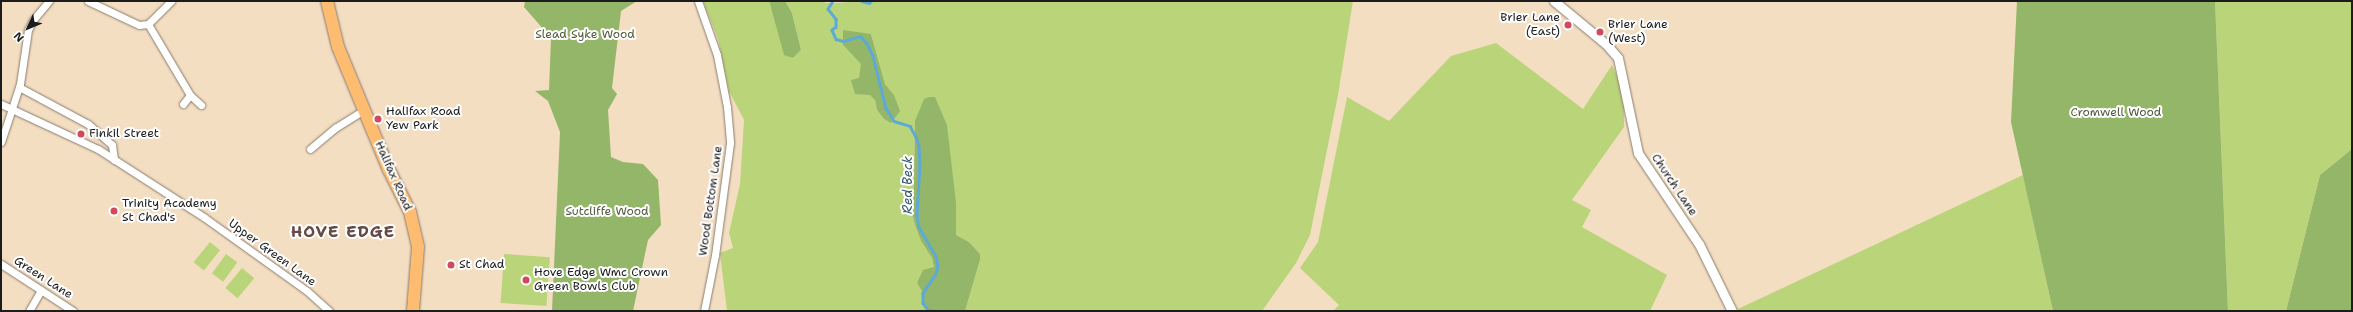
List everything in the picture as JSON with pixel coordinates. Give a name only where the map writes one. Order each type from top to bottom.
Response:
[{"type":"main road","name":"Halifax Road","points":[[327,1],[338,47],[364,110],[410,212],[418,247],[413,311]]},
{"type":"street","points":[[1,142],[19,87],[28,30],[33,20],[49,1]]},
{"type":"street","points":[[88,1],[138,25],[148,24],[171,1]]},
{"type":"street","name":"Wood Bottom Lane","points":[[698,1],[717,55],[727,107],[730,143],[715,255],[704,311]]},
{"type":"street","name":"Church Lane","points":[[1554,1],[1606,44],[1618,58],[1638,153],[1699,244],[1732,311]]},
{"type":"street","points":[[148,24],[190,95],[201,106]]},
{"type":"street","points":[[19,87],[88,124],[112,145],[114,160]]},
{"type":"street","points":[[183,104],[190,95]]},
{"type":"street","name":"Upper Green Lane","points":[[1,104],[12,111],[98,149],[205,218],[307,291],[329,311]]},
{"type":"street","points":[[310,148],[335,128],[364,110]]},
{"type":"street","name":"Green Lane","points":[[1,264],[73,311]]},
{"type":"street","points":[[29,311],[41,290]]},
{"type":"green space","name":"Sutcliffe Wood","points":[[525,1],[637,1],[621,11],[612,88],[617,94],[608,110],[611,157],[623,162],[643,164],[658,180],[661,225],[648,240],[633,311],[552,311],[560,132],[548,101],[535,91],[549,90],[551,38],[524,7]]},
{"type":"green space","points":[[703,1],[769,1],[784,54],[793,58],[801,50],[792,13],[785,1],[824,1],[825,3],[837,3],[862,1],[869,3],[871,1],[1353,1],[1338,95],[1310,235],[1296,263],[1262,311],[965,311],[980,260],[980,254],[969,242],[956,235],[915,121],[914,185],[911,209],[921,241],[932,258],[934,267],[917,283],[923,293],[923,304],[933,311],[727,311],[720,253],[733,248],[729,233],[740,184],[744,120],[729,91],[718,39]],"holes":[[[871,34],[885,84],[894,95],[891,122],[884,119],[877,110],[875,100],[859,78],[862,64],[843,45]]]},
{"type":"green space","points":[[769,1],[785,1],[792,13],[801,50],[793,58],[784,55]]},
{"type":"green space","name":"Cromwell Wood","points":[[2017,1],[2215,1],[2228,311],[2053,311],[2011,122]]},
{"type":"green space","points":[[2215,1],[2352,1],[2352,149],[2320,175],[2286,311],[2228,311]]},
{"type":"green space","points":[[843,30],[871,34],[885,84],[894,95],[900,111],[891,123],[884,119],[877,110],[875,100],[870,95],[855,94],[851,80],[859,78],[861,64],[843,45]]},
{"type":"green space","points":[[1496,43],[1583,109],[1612,65],[1624,92],[1624,127],[1572,200],[1591,210],[1582,227],[1667,275],[1650,311],[1333,311],[1339,305],[1300,268],[1318,242],[1347,97],[1389,121],[1451,56]]},
{"type":"green space","points":[[935,97],[947,125],[956,203],[956,235],[969,242],[980,254],[980,260],[965,311],[928,310],[923,303],[923,293],[917,283],[923,270],[934,267],[932,258],[921,241],[911,209],[914,185],[915,121],[924,99]]},
{"type":"green space","points":[[2352,149],[2352,311],[2286,311],[2320,175]]},
{"type":"green space","points":[[2023,175],[2053,311],[1739,311],[1738,309]]},
{"type":"green space","points":[[210,242],[220,250],[204,270],[194,262]]},
{"type":"green space","points":[[226,254],[237,262],[223,282],[212,273]]},
{"type":"green space","name":"Hove Edge Wmc Crown Green Bowls Club","points":[[504,254],[550,257],[546,306],[501,303]]},
{"type":"green space","points":[[242,268],[254,278],[238,298],[225,288]]},
{"type":"waterway","name":"Red Beck","points":[[833,1],[828,9],[836,19],[836,27],[832,30],[836,39],[843,41],[860,36],[867,43],[873,56],[886,108],[894,121],[910,126],[916,137],[919,146],[920,164],[917,215],[919,227],[936,256],[938,266],[936,274],[923,293],[923,303],[928,310],[938,311]]},
{"type":"waterway","name":"Red Beck","points":[[862,1],[869,3],[871,1]]},
{"type":"place","name":"Brier Lane (East)","points":[[1568,25]]},
{"type":"place","name":"Brier Lane (West)","points":[[1600,32]]},
{"type":"place","name":"Halifax Road Yew Park","points":[[378,119]]},
{"type":"place","name":"Finkil Street","points":[[81,134]]},
{"type":"place","name":"Trinity Academy St Chad's","points":[[114,211]]},
{"type":"place","name":"St Chad","points":[[451,265]]},
{"type":"place","name":"Hove Edge Wmc Crown Green Bowls Club","points":[[526,280]]},
{"type":"district","name":"HOVE EDGE","points":[[343,232]]},
{"type":"park label","name":"Slead Syke Wood","points":[[585,35]]}]
